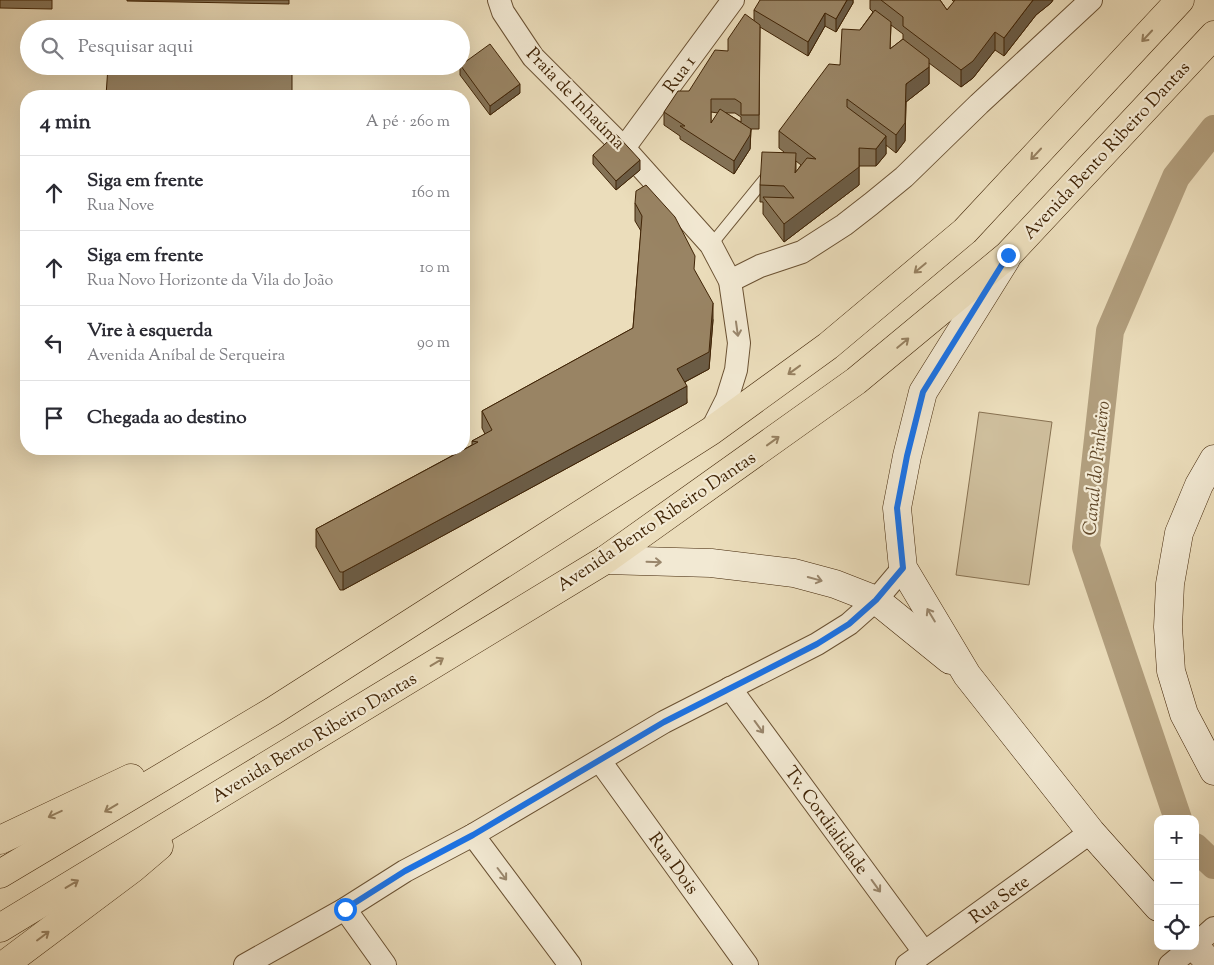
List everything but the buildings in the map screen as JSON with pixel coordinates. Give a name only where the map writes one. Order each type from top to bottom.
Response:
[{"type":"highway","points":[[0,874],[273,711],[711,431],[828,346],[964,231],[1180,0]]},
{"type":"highway","name":"Avenida Bento Ribeiro Dantas","points":[[0,928],[605,560],[856,381],[1008,255],[1214,35]]},
{"type":"highway","points":[[0,840],[273,711]]},
{"type":"highway","points":[[4,965],[132,870],[215,796]]},
{"type":"street","name":"Praia de Inhaúma","points":[[499,0],[503,12],[532,57],[624,148],[712,245],[730,281],[739,343],[736,370],[727,399],[711,431]]},
{"type":"street","name":"Rua 1","points":[[624,148],[733,0]]},
{"type":"street","points":[[730,281],[760,266],[802,252],[872,204],[904,177],[1086,2]]},
{"type":"street","points":[[1008,255],[923,392],[907,456],[897,508],[903,568],[965,672],[1091,832],[1156,905]]},
{"type":"street","points":[[1214,459],[1199,485],[1179,533],[1170,584],[1168,627],[1171,671],[1184,714],[1214,771]]},
{"type":"street","points":[[605,560],[711,564],[794,573],[835,584],[876,600],[965,672]]},
{"type":"street","points":[[245,965],[345,909],[405,871],[473,835],[664,722],[817,644],[849,624],[876,600],[903,568]]},
{"type":"street","name":"Tv. Cordialidade","points":[[730,688],[916,959]]},
{"type":"street","name":"Rua Dois","points":[[600,761],[748,965]]},
{"type":"street","name":"Rua Sete","points":[[916,959],[1091,832]]},
{"type":"street","points":[[473,835],[570,965]]},
{"type":"street","points":[[345,909],[385,965]]},
{"type":"street","points":[[1199,942],[1214,928]]},
{"type":"street","points":[[1170,965],[1189,950]]},
{"type":"street","points":[[1198,950],[1212,965]]},
{"type":"lane","points":[[712,245],[773,169]]},
{"type":"shaded area","points":[[979,412],[1052,422],[1029,585],[956,575]]},
{"type":"waterway","name":"Canal do Pinheiro","points":[[1177,815],[1086,547],[1110,331],[1176,177],[1214,129]]},
{"type":"waterway","name":"Canal do Pinheiro","points":[[1199,851],[1214,865]]},
{"type":"route","points":[[345,909],[405,871],[473,835],[664,722],[817,644],[849,624],[876,600],[903,568],[897,508],[907,456],[923,392],[1008,255]]}]
